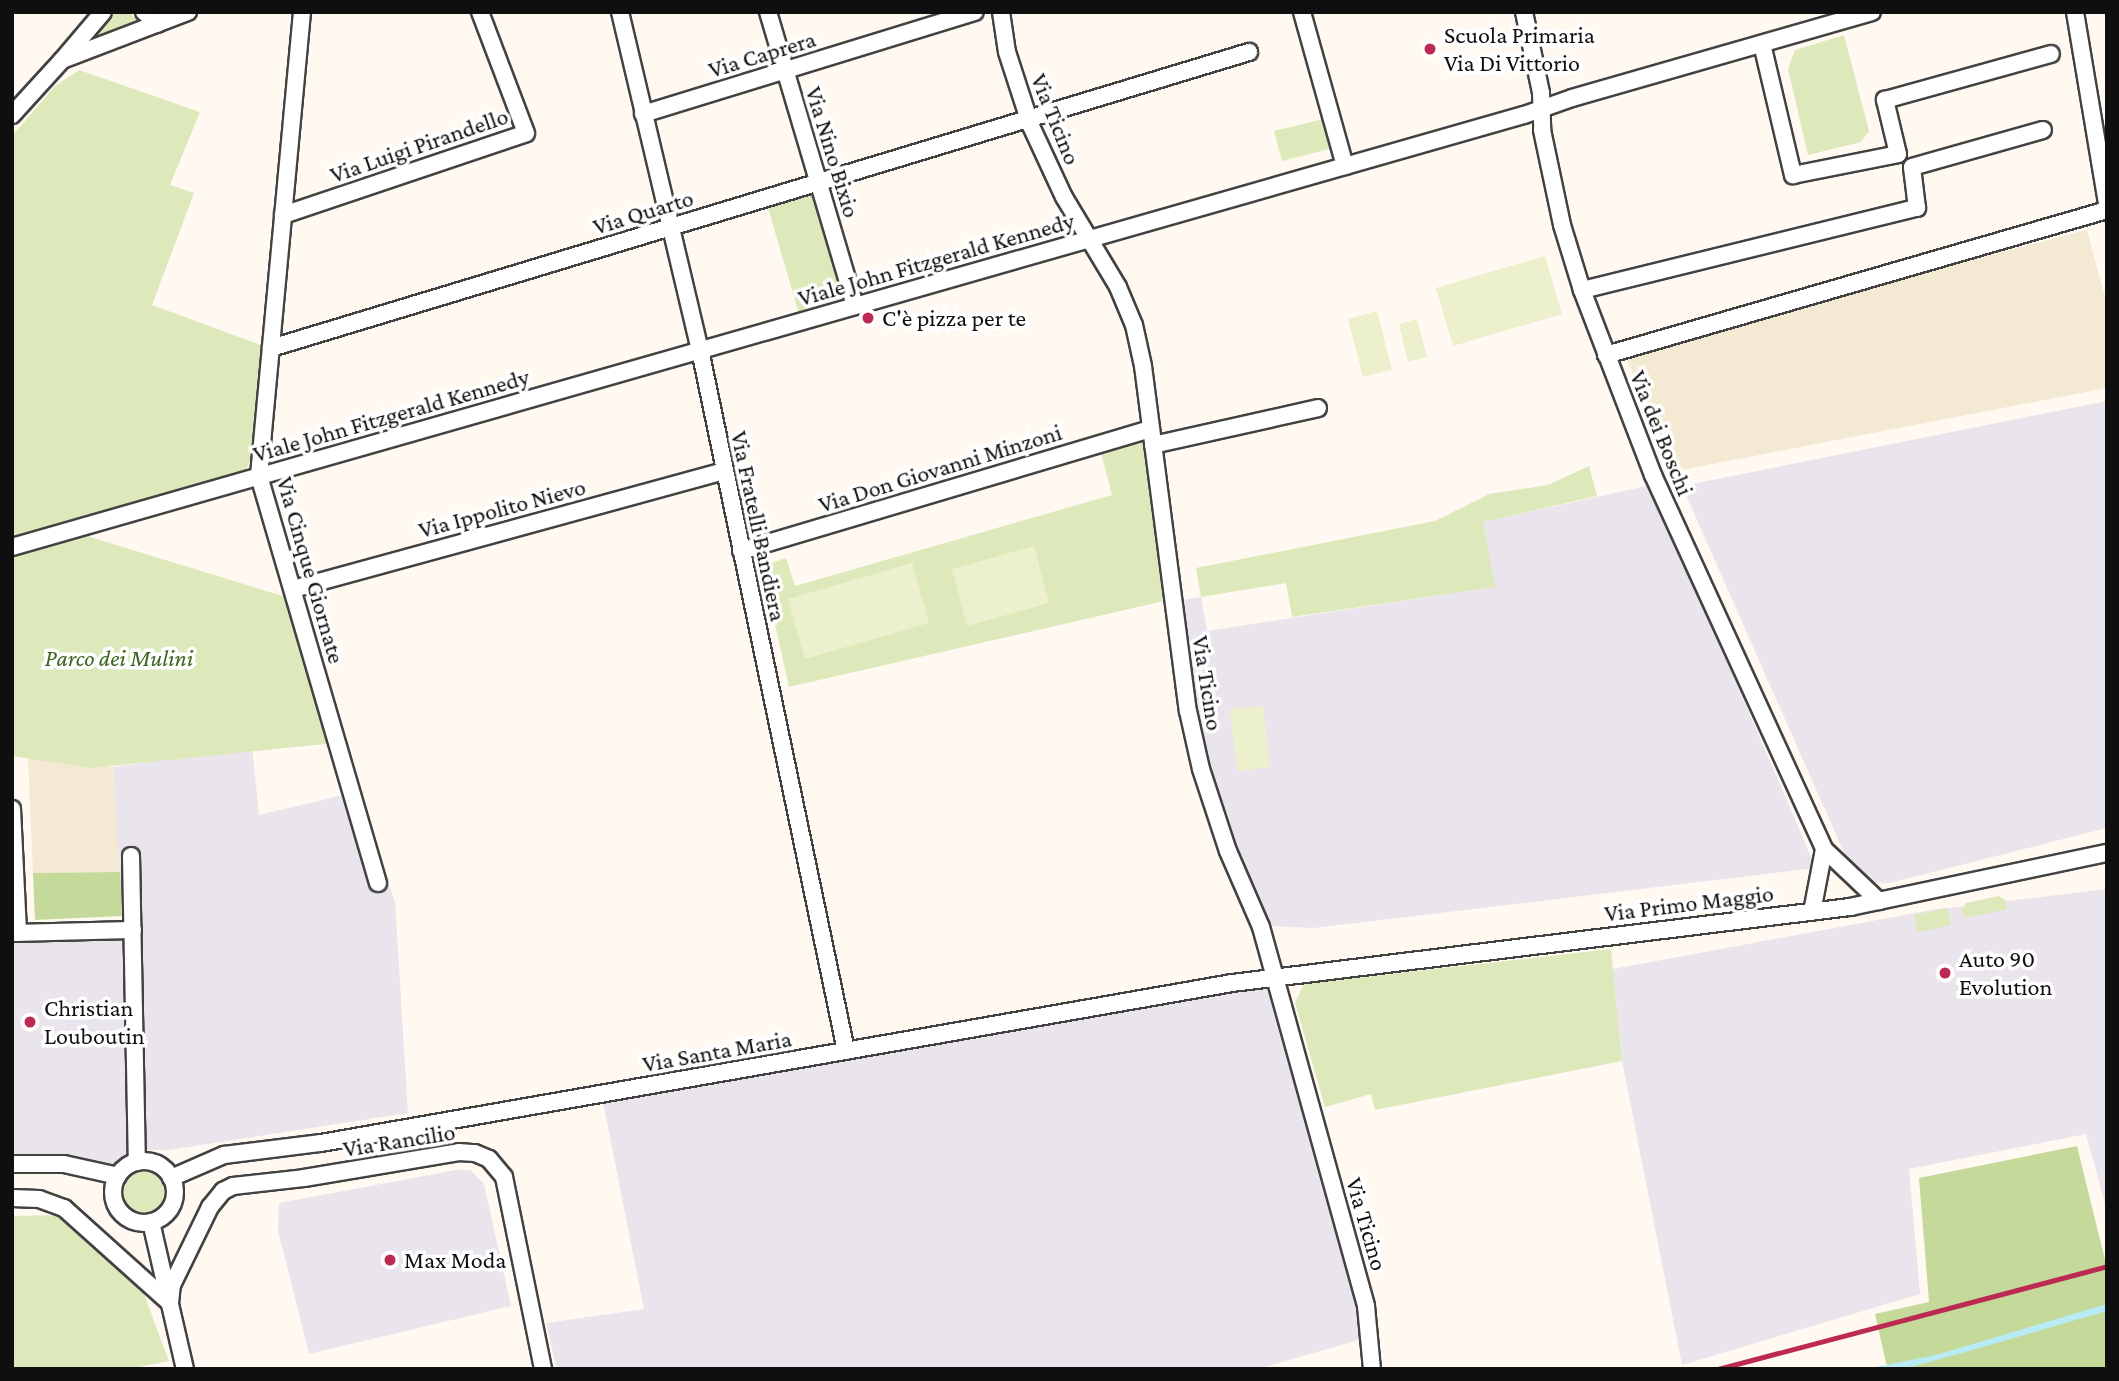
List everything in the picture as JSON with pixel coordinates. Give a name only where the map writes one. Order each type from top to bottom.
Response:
[{"type":"street","points":[[14,111],[103,12]]},
{"type":"street","points":[[144,12],[172,16]]},
{"type":"street","name":"Via Cinque Giornate","points":[[302,12],[259,476],[378,883]]},
{"type":"street","name":"Via Luigi Pirandello","points":[[283,215],[526,133],[480,12]]},
{"type":"street","name":"Via Fratelli Bandiera","points":[[620,12],[700,350],[846,1051]]},
{"type":"street","name":"Via Nino Bixio","points":[[768,12],[855,305]]},
{"type":"street","name":"Via Caprera","points":[[643,114],[975,12]]},
{"type":"street","name":"Via Ticino","points":[[1001,12],[1007,52],[1028,118],[1056,181],[1088,240],[1118,287],[1134,325],[1152,437],[1186,698],[1201,769],[1228,851],[1261,927],[1367,1306],[1372,1369]]},
{"type":"street","points":[[1302,12],[1345,166]]},
{"type":"street","name":"Via dei Boschi","points":[[1524,12],[1541,109],[1542,130],[1562,225],[1581,290],[1660,491],[1824,849],[1879,901]]},
{"type":"street","name":"Viale John Fitzgerald Kennedy","points":[[12,547],[1088,240],[1872,12]]},
{"type":"street","points":[[1606,355],[2107,207],[2075,12]]},
{"type":"street","points":[[62,60],[172,16]]},
{"type":"street","points":[[1762,44],[1793,175],[1898,154],[1885,100],[2051,54]]},
{"type":"street","name":"Via Quarto","points":[[271,348],[1249,52]]},
{"type":"street","points":[[1581,290],[1917,208],[1912,167],[2043,130]]},
{"type":"street","name":"Via Don Giovanni Minzoni","points":[[741,551],[1152,437],[1318,408]]},
{"type":"street","name":"Via Ippolito Nievo","points":[[293,589],[724,471]]},
{"type":"street","points":[[12,808],[15,933],[132,930]]},
{"type":"street","points":[[1812,912],[1824,849]]},
{"type":"street","name":"Via Primo Maggio","points":[[1274,976],[1840,908],[2107,853]]},
{"type":"street","points":[[131,856],[137,1162]]},
{"type":"street","points":[[1818,881],[1840,908]]},
{"type":"street","name":"Via Santa Maria","points":[[171,1178],[224,1155],[321,1143],[1274,976]]},
{"type":"street","name":"Via Rancilio","points":[[170,1303],[172,1285],[210,1207],[223,1191],[233,1186],[304,1178],[459,1152],[475,1153],[489,1159],[504,1177],[543,1369]]},
{"type":"street","points":[[137,1162],[153,1163],[171,1178],[174,1201],[165,1215],[151,1222],[135,1222],[122,1214],[113,1191],[118,1176],[137,1162]]},
{"type":"street","points":[[12,1164],[64,1164],[118,1176]]},
{"type":"street","points":[[12,1198],[39,1199],[64,1208],[170,1303]]},
{"type":"street","points":[[151,1222],[185,1369]]},
{"type":"shaded area","points":[[2087,230],[2107,305],[2107,388],[1676,471],[1623,351]]},
{"type":"shaded area","points":[[2107,401],[2107,828],[1889,883],[1871,882],[1846,857],[1682,486]]},
{"type":"shaded area","points":[[1651,485],[1816,868],[1314,928],[1264,926],[1233,853],[1205,757],[1177,601],[1201,597],[1207,631],[1494,587],[1483,522]]},
{"type":"shaded area","points":[[252,747],[259,815],[360,791],[395,903],[408,1113],[169,1150],[141,1150],[134,919],[122,916],[113,767]]},
{"type":"shaded area","points":[[28,758],[113,767],[120,872],[33,873]]},
{"type":"shaded area","points":[[2107,889],[2107,1211],[2086,1134],[1909,1169],[1920,1294],[1682,1365],[1622,1061],[1613,969],[1931,910]]},
{"type":"shaded area","points":[[132,931],[135,1161],[118,1174],[12,1163],[12,935]]},
{"type":"shaded area","points":[[1272,979],[1363,1301],[1362,1339],[1258,1369],[557,1369],[546,1323],[644,1309],[602,1097]]},
{"type":"shaded area","points":[[456,1170],[470,1170],[484,1184],[511,1306],[309,1354],[278,1231],[279,1203]]},
{"type":"green space","points":[[114,12],[129,12],[138,22],[93,37]]},
{"type":"green space","points":[[1844,35],[1869,131],[1861,142],[1808,155],[1788,69],[1795,50]]},
{"type":"green space","name":"Parco dei Mulini","points":[[79,70],[200,112],[170,185],[194,193],[152,305],[261,345],[254,450],[246,470],[85,518],[90,537],[286,597],[329,741],[325,744],[91,768],[12,756],[12,136],[55,86]]},
{"type":"green space","points":[[1323,119],[1330,149],[1282,161],[1274,131]]},
{"type":"green space","points":[[814,193],[845,298],[799,314],[768,208]]},
{"type":"green space","points":[[1545,256],[1562,314],[1453,346],[1436,288]]},
{"type":"green space","points":[[1377,311],[1392,370],[1363,377],[1348,319]]},
{"type":"green space","points":[[1417,319],[1427,357],[1408,362],[1399,324]]},
{"type":"green space","points":[[1146,438],[1164,601],[789,687],[762,566],[786,558],[795,586],[1112,495],[1101,453]]},
{"type":"green space","points":[[1589,466],[1597,496],[1483,522],[1495,587],[1292,617],[1286,583],[1201,597],[1196,568],[1435,521],[1489,494],[1548,485]]},
{"type":"green space","points":[[1034,546],[1049,603],[967,626],[952,569]]},
{"type":"green space","points":[[912,563],[929,623],[805,659],[788,599]]},
{"type":"green space","points":[[1263,706],[1270,767],[1237,771],[1230,709]]},
{"type":"green space","points":[[120,872],[122,916],[35,920],[33,873]]},
{"type":"green space","points":[[1999,896],[2005,900],[2007,909],[1965,918],[1962,909],[1966,903]]},
{"type":"green space","points":[[1947,908],[1951,925],[1918,932],[1914,915]]},
{"type":"green space","points":[[1611,949],[1622,1061],[1375,1110],[1371,1094],[1325,1107],[1295,1003],[1304,984]]},
{"type":"green space","points":[[2077,1146],[2107,1268],[2107,1369],[1890,1369],[1886,1363],[1875,1314],[1929,1302],[1919,1178]]},
{"type":"green space","points":[[143,1169],[159,1176],[166,1192],[159,1208],[143,1215],[127,1208],[120,1192],[127,1176]]},
{"type":"green space","points":[[62,1215],[142,1289],[169,1361],[128,1369],[12,1369],[12,1216]]},
{"type":"water","points":[[2107,1304],[2107,1311],[1903,1369],[1865,1369],[1936,1355]]},
{"type":"railway","points":[[1718,1369],[2107,1266]]},
{"type":"place","name":"Scuola Primaria Via Di Vittorio","points":[[1430,49]]},
{"type":"place","name":"C'è pizza per te","points":[[868,318]]},
{"type":"place","name":"Auto 90 Evolution","points":[[1945,973]]},
{"type":"place","name":"Christian Louboutin","points":[[30,1022]]},
{"type":"place","name":"Max Moda","points":[[390,1260]]}]
